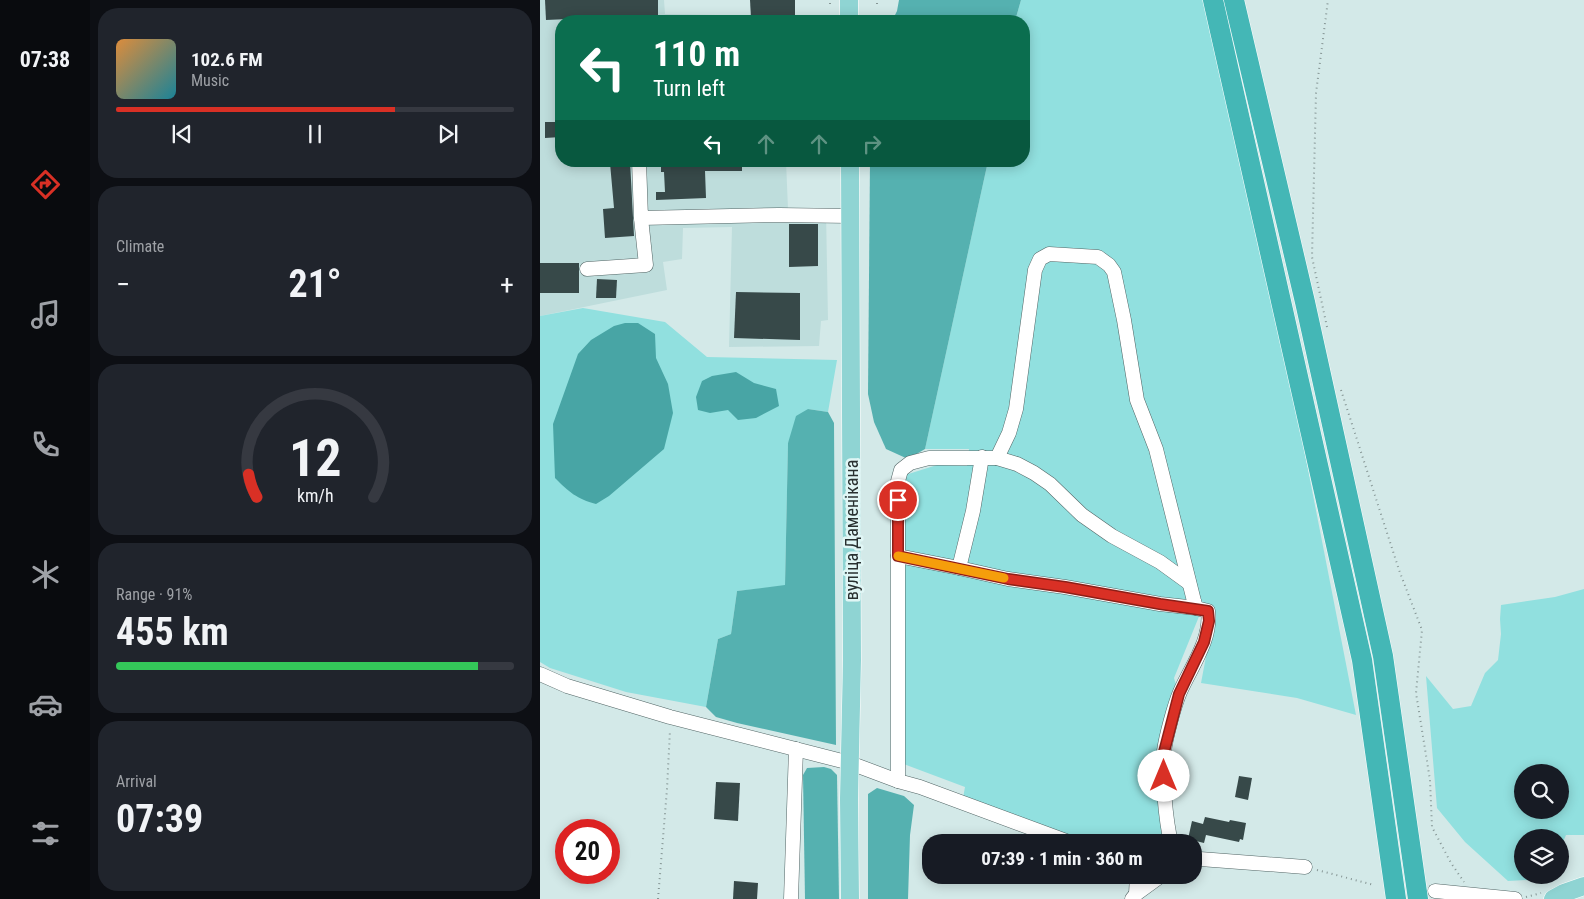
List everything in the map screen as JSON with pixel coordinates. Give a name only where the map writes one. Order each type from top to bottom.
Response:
[{"type":"highway","points":[[1213,0],[1362,660],[1396,899]]},
{"type":"highway","points":[[1234,0],[1305,302],[1382,656],[1427,895]]},
{"type":"main road","points":[[849,0],[849,15]]},
{"type":"main road","name":"вуліца Даменікана","points":[[850,167],[852,660],[850,899]]},
{"type":"main road","points":[[1553,899],[1584,886]]},
{"type":"street","points":[[587,269],[646,266],[641,218],[639,167]]},
{"type":"street","points":[[641,218],[789,215],[850,216]]},
{"type":"street","points":[[997,458],[1009,434],[1016,409],[1035,270],[1040,259],[1049,254],[1098,257],[1109,265],[1114,272],[1137,400],[1156,449],[1196,608]]},
{"type":"street","points":[[898,781],[898,481],[901,470],[910,463],[929,458],[997,458],[1034,473],[1050,484],[1082,515],[1112,536],[1160,562],[1189,583]]},
{"type":"street","points":[[959,568],[973,511],[982,458]]},
{"type":"street","points":[[898,556],[1008,579],[1208,611],[1209,621],[1204,642],[1179,694],[1164,752],[1164,776],[1171,834]]},
{"type":"street","points":[[540,674],[567,686],[670,717],[850,763],[1047,834]]},
{"type":"street","points":[[792,899],[796,750]]},
{"type":"street","points":[[1202,859],[1305,867]]},
{"type":"street","points":[[1134,896],[1150,884]]},
{"type":"street","points":[[1427,895],[1472,895],[1515,899]]},
{"type":"path","points":[[1328,0],[1316,93],[1312,257],[1328,330]]},
{"type":"path","points":[[1339,384],[1399,570],[1422,630],[1416,693],[1430,780],[1432,827],[1451,863],[1472,895]]},
{"type":"path","points":[[658,899],[667,789],[670,717]]},
{"type":"path","points":[[1305,867],[1374,885]]},
{"type":"shaded area","points":[[540,0],[664,0],[665,14],[718,15],[555,15],[555,167],[786,167],[788,209],[826,211],[828,320],[821,321],[819,346],[729,347],[732,227],[683,228],[682,259],[663,262],[667,290],[540,316]]},
{"type":"shaded area","points":[[899,0],[1021,0],[1017,15],[895,15]]},
{"type":"shaded area","points":[[1021,0],[1203,0],[1286,357],[1356,715],[1297,698],[1201,683],[1215,609],[1202,605],[1174,678],[1176,685],[1157,775],[1163,834],[1053,834],[963,798],[965,787],[901,763],[902,476],[937,465],[967,466],[969,449],[925,449],[987,167],[1030,167],[1030,15],[1017,15]]},
{"type":"shaded area","points":[[870,167],[987,167],[925,449],[908,459],[886,449],[874,422],[868,394]]},
{"type":"shaded area","points":[[583,308],[665,322],[707,357],[837,360],[828,412],[808,409],[788,443],[785,586],[737,591],[731,634],[718,639],[706,707],[626,692],[550,668],[540,662],[540,316]]},
{"type":"shaded area","points":[[625,323],[638,323],[655,334],[656,358],[668,384],[673,413],[664,449],[609,496],[596,504],[574,494],[555,478],[553,424],[578,354],[591,340],[614,326]]},
{"type":"shaded area","points":[[736,372],[754,383],[776,389],[779,406],[756,418],[738,420],[728,410],[710,413],[698,410],[696,397],[702,381],[712,376]]},
{"type":"shaded area","points":[[808,409],[828,412],[834,423],[836,745],[716,717],[706,707],[718,639],[731,634],[737,591],[785,585],[788,443],[796,416]]},
{"type":"shaded area","points":[[1584,589],[1584,835],[1569,835],[1569,829],[1514,829],[1514,881],[1508,881],[1465,842],[1437,808],[1426,676],[1453,709],[1471,706],[1485,673],[1498,660],[1501,634],[1501,605],[1555,597]]},
{"type":"shaded area","points":[[824,767],[831,769],[837,775],[839,899],[805,899],[803,775],[807,768]]},
{"type":"shaded area","points":[[877,788],[904,796],[914,805],[910,835],[908,899],[868,899],[868,794]]},
{"type":"building","points":[[545,0],[658,0],[658,15],[555,15],[555,20],[546,20]]},
{"type":"building","points":[[750,0],[795,0],[795,15],[751,15]]},
{"type":"building","points":[[545,122],[555,122],[555,137],[545,138]]},
{"type":"building","points":[[610,167],[630,167],[634,236],[605,238],[603,209],[614,208]]},
{"type":"building","points":[[661,167],[742,167],[742,171],[705,171],[706,198],[656,200],[656,192],[665,192],[664,172],[661,172]]},
{"type":"building","points":[[789,224],[818,224],[818,266],[789,267]]},
{"type":"building","points":[[540,263],[579,263],[579,293],[540,293]]},
{"type":"building","points":[[597,279],[617,280],[616,298],[596,298]]},
{"type":"building","points":[[736,292],[800,293],[800,340],[734,338]]},
{"type":"building","points":[[1239,776],[1252,778],[1248,800],[1235,797]]},
{"type":"building","points":[[716,782],[740,783],[738,821],[714,819]]},
{"type":"building","points":[[1205,817],[1246,823],[1243,840],[1240,839],[1239,842],[1206,835],[1204,843],[1202,842],[1202,834],[1189,834],[1192,821],[1203,824]]},
{"type":"building","points":[[734,881],[758,883],[757,899],[733,899]]},
{"type":"slow traffic","points":[[898,556],[1004,578]]},
{"type":"route","points":[[898,500],[898,556],[1008,579],[1208,611],[1209,621],[1204,642],[1179,694],[1164,752],[1164,776]]}]
